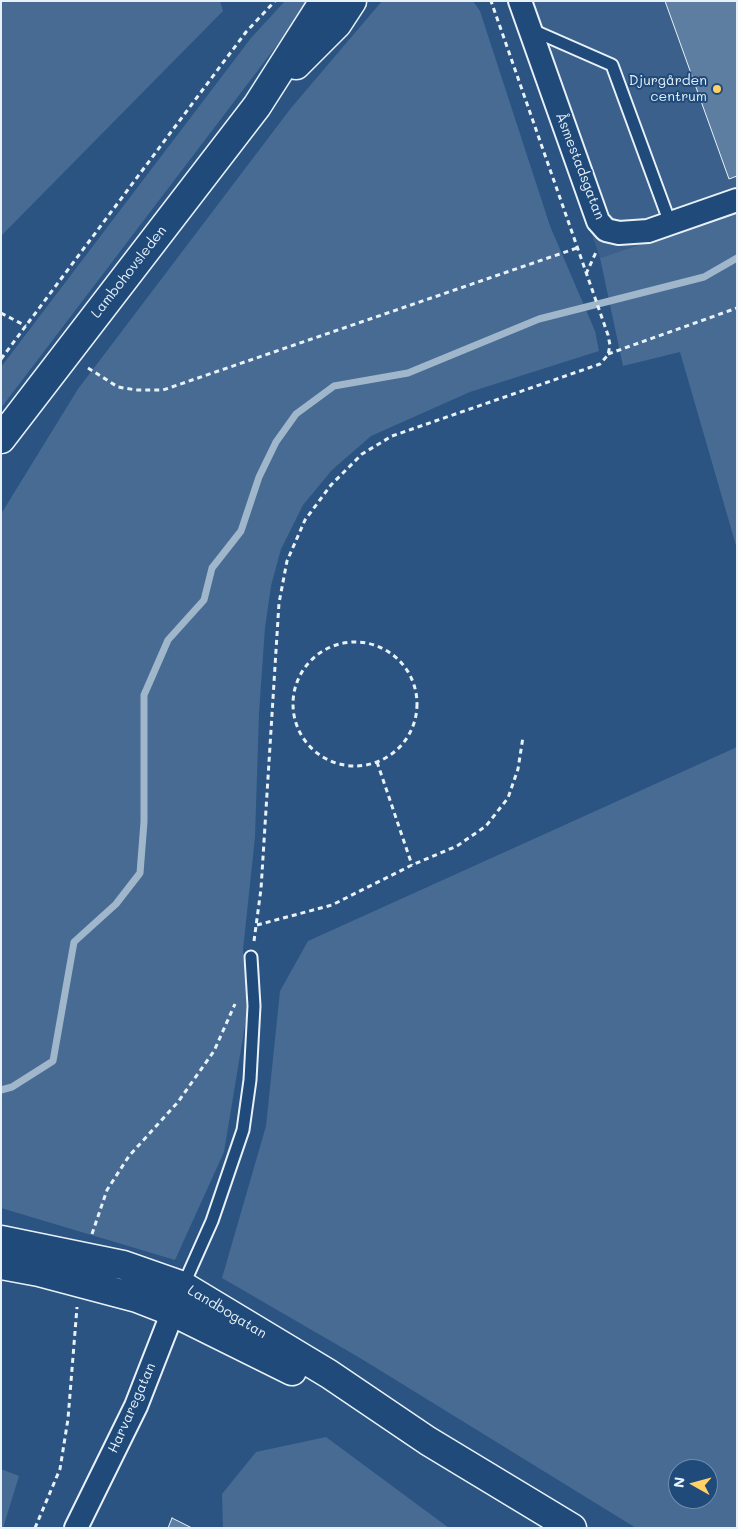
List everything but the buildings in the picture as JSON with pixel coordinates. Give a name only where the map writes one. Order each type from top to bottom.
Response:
[{"type":"street","name":"Lambohovsleden","points":[[1,439],[257,106],[324,1]]},
{"type":"street","name":"Lambohovsleden","points":[[257,106],[337,24],[352,1]]},
{"type":"street","name":"Åsmestadsgatan","points":[[520,1],[598,221],[606,230],[619,233],[648,231],[737,200]]},
{"type":"street","name":"Landbogatan","points":[[1,1240],[123,1266],[183,1286],[329,1374],[428,1441],[572,1528]]},
{"type":"street","name":"Landbogatan","points":[[1,1265],[39,1272],[137,1298],[173,1312],[270,1359],[428,1441]]},
{"type":"street","name":"Harvaregatan","points":[[76,1528],[136,1406],[183,1286]]},
{"type":"lane","points":[[530,30],[612,65],[670,224]]},
{"type":"lane","points":[[183,1286],[212,1221],[243,1130],[250,1080],[254,1006],[251,957]]},
{"type":"path","points":[[1,358],[246,32],[275,1]]},
{"type":"path","points":[[491,1],[608,336],[610,345],[608,355]]},
{"type":"path","points":[[67,352],[102,379],[118,387],[136,390],[162,390],[577,248]]},
{"type":"path","points":[[251,957],[257,924],[280,603],[287,561],[305,520],[331,485],[362,454],[392,436],[600,364],[608,355],[737,308]]},
{"type":"path","points":[[1,312],[26,326]]},
{"type":"path","points":[[356,641],[376,644],[393,654],[407,668],[415,686],[418,705],[415,723],[406,740],[394,753],[377,762],[351,766],[338,764],[320,756],[305,742],[296,724],[292,705],[295,685],[304,667],[318,653],[336,644],[356,641]]},
{"type":"path","points":[[257,924],[332,905],[412,865],[457,846],[486,826],[508,798],[518,769],[523,738]]},
{"type":"path","points":[[377,762],[412,865]]},
{"type":"path","points":[[90,1242],[96,1215],[107,1190],[129,1156],[178,1102],[214,1051],[238,997]]},
{"type":"path","points":[[35,1528],[60,1469],[68,1419],[74,1322],[78,1299]]},
{"type":"shaded area","points":[[1,1],[220,1],[223,11],[1,236]]},
{"type":"shaded area","points":[[285,1],[308,1],[281,40],[1,408],[1,367],[251,38]]},
{"type":"shaded area","points":[[382,1],[473,1],[480,11],[550,226],[595,331],[599,351],[470,392],[371,436],[332,470],[303,505],[281,549],[271,586],[265,628],[259,713],[255,837],[243,950],[247,1013],[224,1152],[175,1260],[1,1208],[1,514],[78,389],[291,108]]},
{"type":"shaded area","points":[[512,1],[737,1],[737,212],[600,258]]},
{"type":"shaded area","points":[[737,212],[737,549],[680,352],[623,366],[600,258]]},
{"type":"shaded area","points":[[737,747],[737,1528],[636,1528],[360,1358],[222,1278],[266,1126],[280,991],[308,941]]},
{"type":"shaded area","points":[[326,1437],[449,1528],[223,1528],[222,1494],[256,1452]]},
{"type":"shaded area","points":[[1,1469],[19,1476],[3,1528],[1,1528]]},
{"type":"waterway","points":[[1,1090],[12,1087],[53,1061],[74,942],[116,904],[140,873],[144,822],[144,695],[168,640],[204,600],[212,568],[241,531],[259,477],[276,442],[296,414],[334,386],[408,373],[539,319],[704,277],[737,258]]},
{"type":"place","name":"Djurgården centrum","points":[[717,89]]}]
